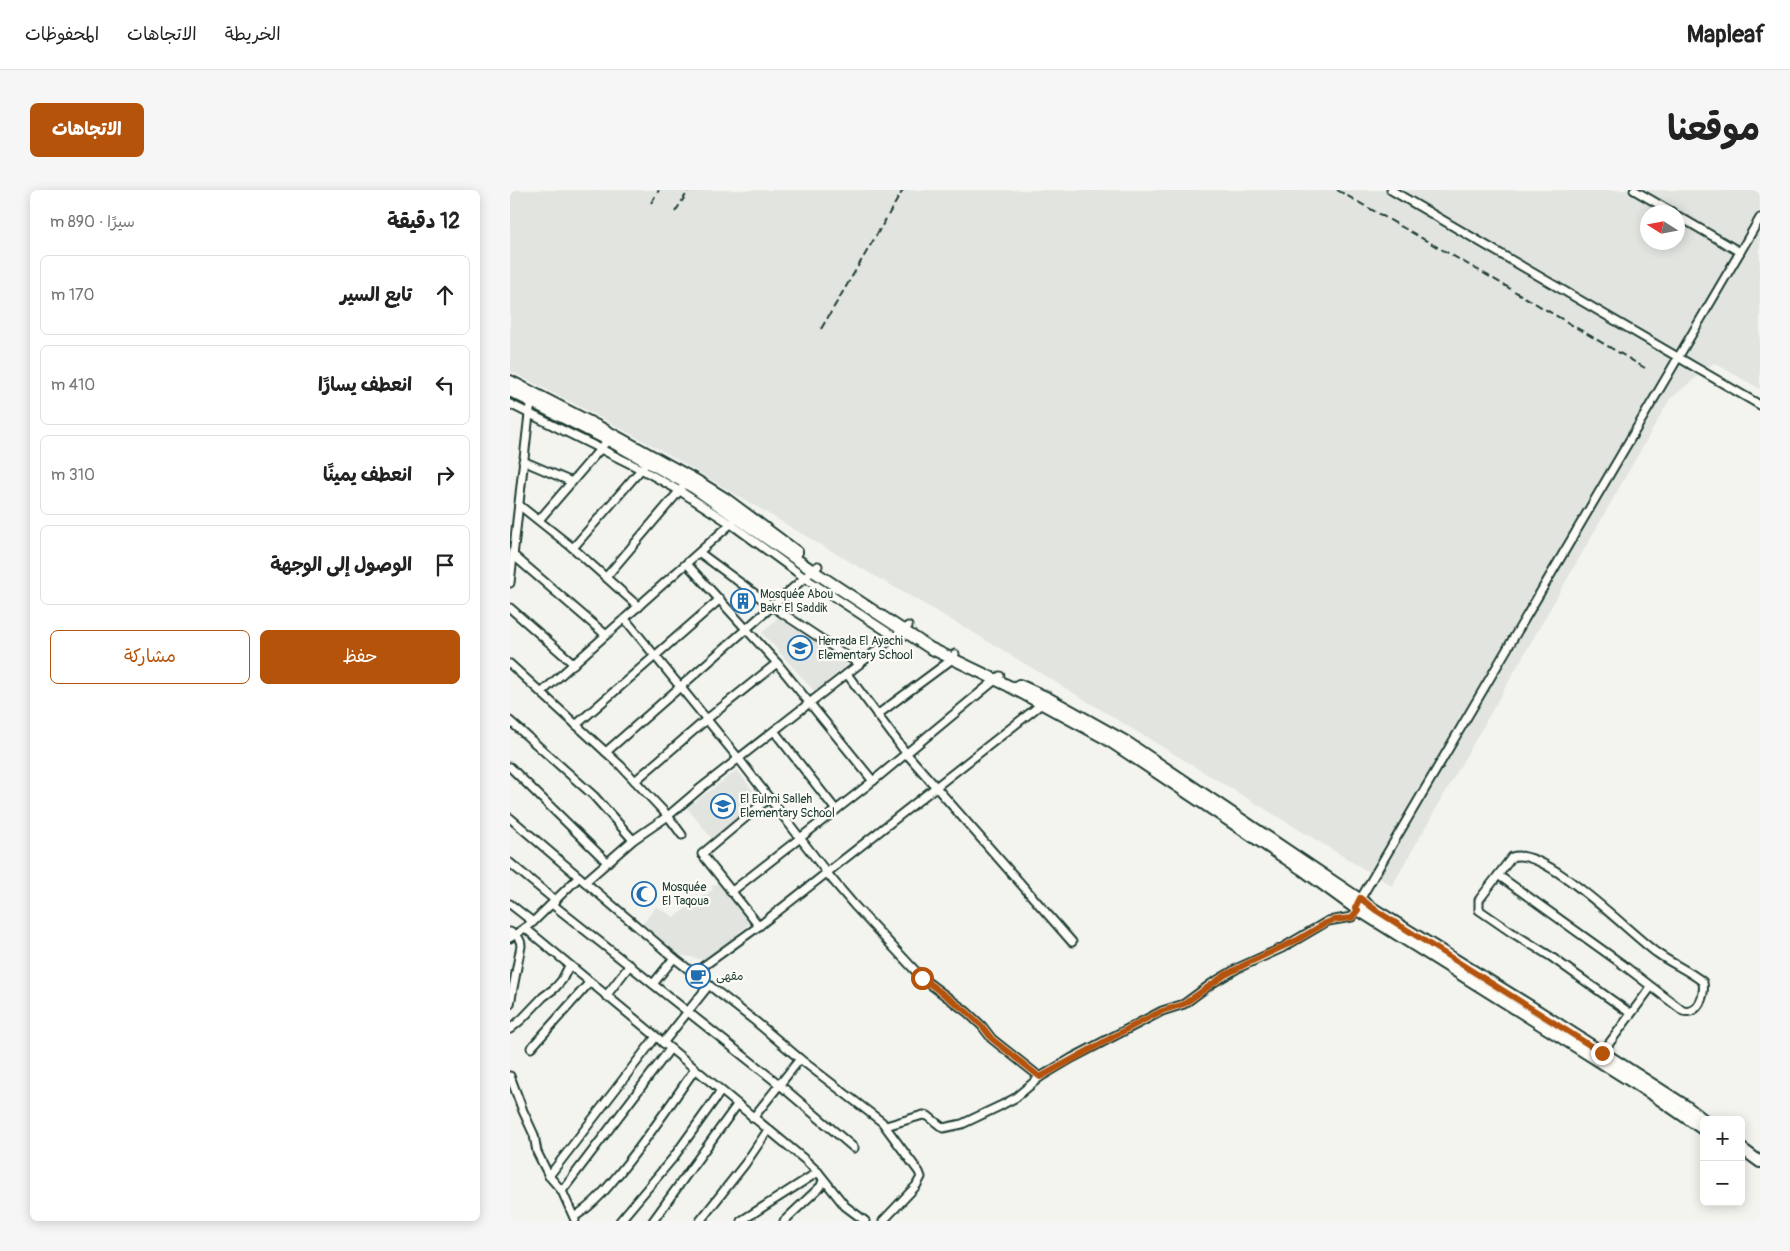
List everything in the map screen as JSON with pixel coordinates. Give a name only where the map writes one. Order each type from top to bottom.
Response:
[{"type":"main road","points":[[510,381],[599,427],[726,499],[812,572]]},
{"type":"main road","points":[[510,391],[608,440],[644,466],[683,487],[902,631],[1124,741],[1377,911],[1686,1106],[1700,1117]]},
{"type":"main road","points":[[1045,701],[1118,747],[1303,870],[1357,909],[1653,1095],[1700,1127]]},
{"type":"main road","points":[[1746,1157],[1760,1162]]},
{"type":"main road","points":[[1746,1157],[1760,1170]]},
{"type":"street","points":[[1391,190],[1760,405]]},
{"type":"street","points":[[1634,190],[1660,205]]},
{"type":"street","points":[[886,1126],[923,1115],[928,1116],[943,1128],[954,1127],[971,1120],[1015,1098],[1040,1077],[1135,1024],[1162,1011],[1184,1004],[1211,984],[1238,968],[1297,940],[1328,922],[1352,918],[1360,898],[1760,218]]},
{"type":"street","points":[[1685,220],[1740,252]]},
{"type":"street","points":[[510,584],[529,414],[532,402]]},
{"type":"street","points":[[510,404],[600,449],[644,466],[574,548]]},
{"type":"street","points":[[539,520],[608,440]]},
{"type":"street","points":[[524,461],[572,482]]},
{"type":"street","points":[[607,576],[683,487]]},
{"type":"street","points":[[519,504],[607,576],[639,607]]},
{"type":"street","points":[[542,692],[735,521]]},
{"type":"street","points":[[700,553],[773,607],[859,664]]},
{"type":"street","points":[[513,555],[606,635]]},
{"type":"street","points":[[687,564],[777,663],[873,781]]},
{"type":"street","points":[[510,1004],[521,953],[521,942],[512,935],[533,922],[582,879],[668,816],[702,787],[902,631],[812,572],[606,752]]},
{"type":"street","points":[[576,725],[720,599]]},
{"type":"street","points":[[510,608],[574,664]]},
{"type":"street","points":[[624,620],[707,719],[854,905],[916,972],[967,1012],[992,1039],[1040,1077]]},
{"type":"street","points":[[877,714],[953,657]]},
{"type":"street","points":[[635,781],[707,719],[777,663]]},
{"type":"street","points":[[510,664],[606,752],[668,816],[682,835]]},
{"type":"street","points":[[846,674],[906,753],[1072,942]]},
{"type":"street","points":[[731,892],[873,781],[998,678]]},
{"type":"street","points":[[694,973],[759,926],[1045,701]]},
{"type":"street","points":[[510,721],[594,796],[633,840]]},
{"type":"street","points":[[774,731],[836,810]]},
{"type":"street","points":[[510,767],[607,862]]},
{"type":"street","points":[[759,926],[702,856],[702,853],[769,798]]},
{"type":"street","points":[[510,818],[674,958],[886,1126],[919,1172],[921,1178],[916,1186],[883,1221]]},
{"type":"street","points":[[1498,875],[1622,964],[1683,1011],[1688,1013],[1699,1004],[1704,990],[1703,982],[1690,971],[1657,953],[1568,878],[1534,860],[1518,855],[1512,857],[1498,875],[1479,900],[1479,910],[1550,956],[1630,1014]]},
{"type":"street","points":[[510,863],[630,966],[780,1085],[854,1148]]},
{"type":"street","points":[[510,904],[533,922]]},
{"type":"street","points":[[525,928],[818,1172],[849,1210],[865,1221]]},
{"type":"street","points":[[653,984],[674,958]]},
{"type":"street","points":[[510,1029],[539,1000],[555,988],[562,980],[569,966]]},
{"type":"street","points":[[606,996],[630,966]]},
{"type":"street","points":[[531,1048],[589,983]]},
{"type":"street","points":[[663,1043],[709,985]]},
{"type":"street","points":[[1602,1053],[1651,987]]},
{"type":"street","points":[[549,1176],[655,1038]]},
{"type":"street","points":[[562,1190],[670,1049]]},
{"type":"street","points":[[753,1118],[800,1059]]},
{"type":"street","points":[[510,1076],[534,1135],[537,1152],[549,1176],[562,1190],[574,1219],[589,1208],[651,1134],[695,1069]]},
{"type":"street","points":[[620,1221],[673,1158],[721,1091]]},
{"type":"street","points":[[653,1221],[737,1105]]},
{"type":"street","points":[[700,1221],[745,1164],[768,1130]]},
{"type":"street","points":[[741,1221],[818,1172]]},
{"type":"street","points":[[784,1221],[821,1186],[823,1180]]},
{"type":"shaded area","points":[[510,190],[1760,190],[1760,389],[1714,363],[1670,399],[1392,886],[969,630],[666,453],[510,371]]},
{"type":"shaded area","name":"Herrada El Ayachi Elementary School","points":[[778,617],[848,664],[815,692],[762,633]]},
{"type":"shaded area","name":"El Eulmi Salleh Elementary School","points":[[737,770],[762,802],[713,840],[687,808]]},
{"type":"shaded area","points":[[719,882],[751,922],[708,961],[675,954],[641,926],[656,906],[674,917],[705,896],[713,889],[711,887]]},
{"type":"railway","points":[[651,203],[659,190]]},
{"type":"railway","points":[[675,212],[689,190]]},
{"type":"railway","points":[[821,329],[903,190]]},
{"type":"railway","points":[[1337,190],[1645,368]]},
{"type":"place","name":"Mosquée Abou Bakr El Saddik","points":[[743,601]]},
{"type":"place","name":"Herrada El Ayachi Elementary School","points":[[800,648]]},
{"type":"place","name":"El Eulmi Salleh Elementary School","points":[[723,806]]},
{"type":"place","name":"Mosquée El Taqoua","points":[[644,894]]},
{"type":"place","name":"مقهى","points":[[698,976]]},
{"type":"route","points":[[922,978],[967,1012],[992,1039],[1040,1077],[1142,1021],[1162,1011],[1184,1004],[1225,975],[1257,958],[1282,948],[1333,920],[1352,918],[1358,910],[1355,908],[1360,898],[1377,911],[1602,1053]]}]
